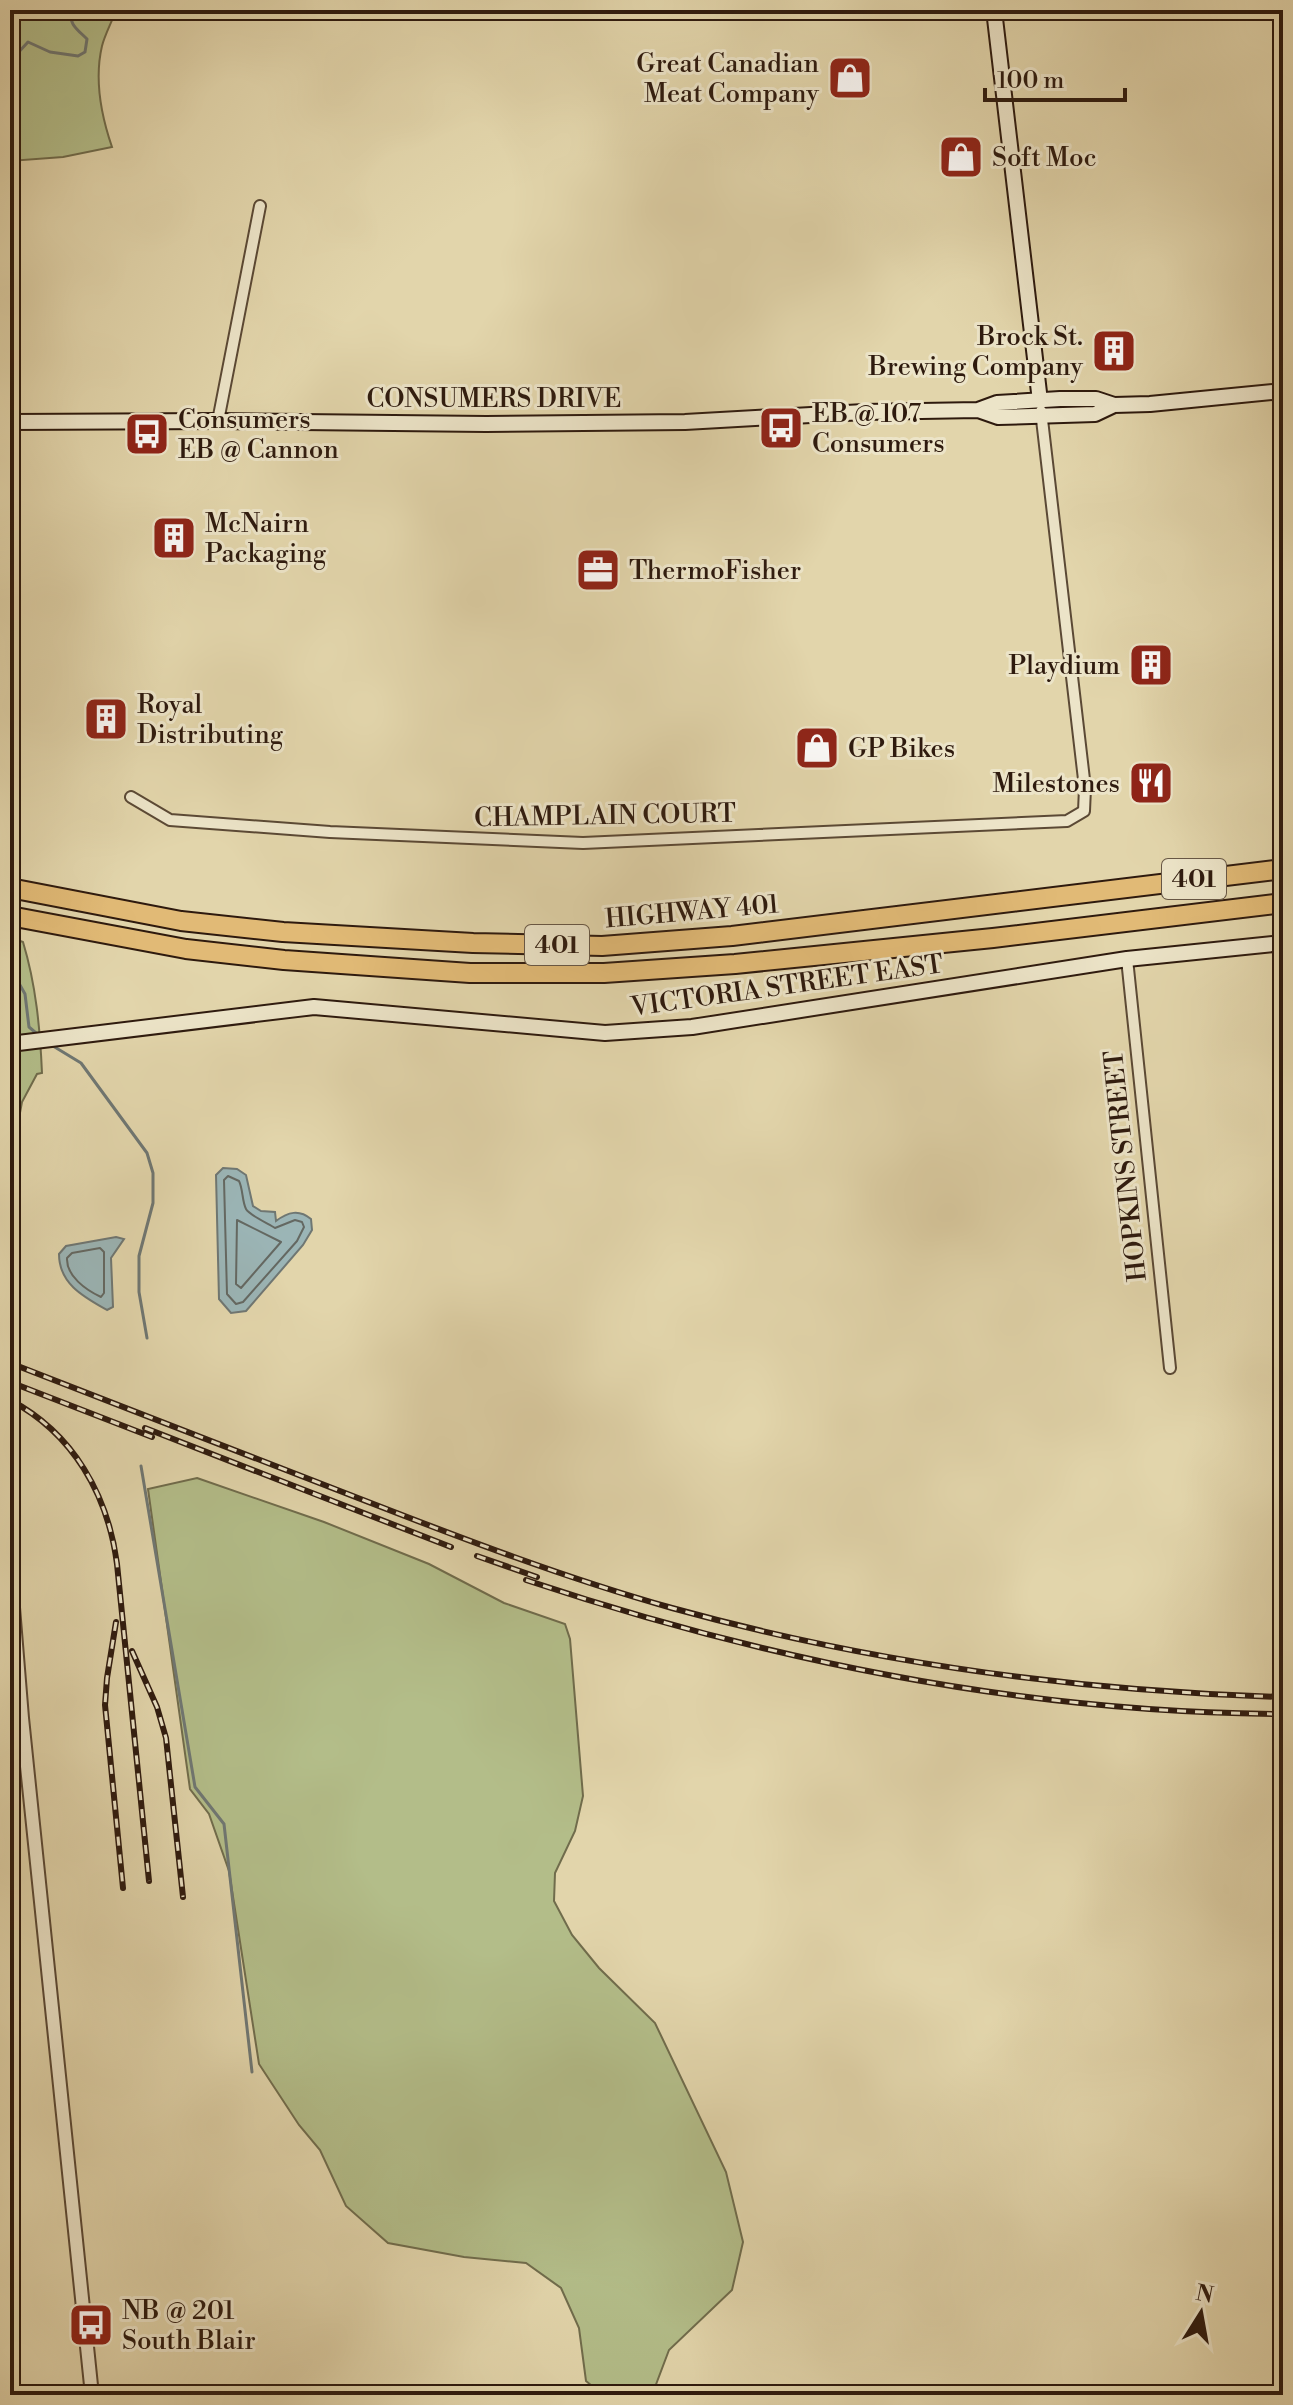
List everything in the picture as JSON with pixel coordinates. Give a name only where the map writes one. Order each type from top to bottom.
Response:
[{"type":"highway","name":"HIGHWAY 401","points":[[10,888],[181,921],[283,932],[473,943],[602,946],[732,936],[1283,869]]},
{"type":"highway","name":"HIGHWAY 401","points":[[10,916],[186,949],[284,960],[470,973],[604,973],[735,964],[963,941],[1283,903]]},
{"type":"main road","points":[[994,10],[1041,408]]},
{"type":"main road","name":"CONSUMERS DRIVE","points":[[10,422],[685,422],[864,412],[978,410],[997,403],[1041,408],[1096,399],[1114,405],[1283,391]]},
{"type":"main road","name":"VICTORIA STREET EAST","points":[[10,1044],[314,1007],[605,1033],[692,1027],[1127,959],[1283,943]]},
{"type":"street","points":[[218,421],[260,206]]},
{"type":"street","name":"CHAMPLAIN COURT","points":[[131,797],[170,820],[344,833],[583,843],[1067,821],[1084,811],[1085,788],[1041,408]]},
{"type":"street","name":"HOPKINS STREET","points":[[1127,959],[1170,1368]]},
{"type":"street","points":[[10,1571],[16,1718],[92,2395]]},
{"type":"green space","points":[[10,10],[116,10],[102,46],[99,72],[102,110],[112,147],[63,157],[10,161]]},
{"type":"green space","points":[[10,937],[23,942],[31,974],[42,1073],[37,1074],[22,1102],[17,1129],[10,1129]]},
{"type":"green space","points":[[197,1478],[324,1522],[429,1564],[504,1603],[565,1624],[570,1639],[583,1796],[575,1831],[555,1873],[554,1901],[572,1935],[599,1968],[655,2023],[726,2172],[743,2242],[732,2290],[669,2350],[652,2395],[603,2395],[586,2381],[579,2328],[561,2288],[526,2263],[464,2257],[388,2243],[346,2206],[320,2150],[299,2125],[259,2064],[229,1871],[209,1814],[190,1789],[148,1489]]},
{"type":"water","points":[[223,1168],[237,1169],[246,1175],[253,1206],[261,1211],[275,1212],[276,1221],[289,1214],[302,1214],[311,1219],[312,1230],[303,1245],[246,1311],[231,1313],[219,1299],[216,1175]]},
{"type":"water","points":[[116,1237],[124,1239],[111,1258],[113,1307],[107,1310],[68,1281],[63,1274],[59,1254],[66,1246]]},
{"type":"waterway","points":[[10,112],[17,109],[16,55],[28,42],[50,52],[78,56],[85,52],[87,39],[72,23],[71,10]]},
{"type":"waterway","points":[[10,942],[16,950],[16,978],[25,994],[29,1027],[36,1033]]},
{"type":"waterway","points":[[53,1046],[81,1063],[147,1153],[153,1173],[153,1203],[139,1256],[139,1292],[147,1338]]},
{"type":"waterway","points":[[141,1466],[195,1787],[224,1824],[252,2072]]},
{"type":"railway","points":[[10,1363],[474,1542],[592,1584],[672,1608],[822,1644],[974,1671],[1128,1688],[1283,1697]]},
{"type":"railway","points":[[10,1382],[152,1437]]},
{"type":"railway","points":[[10,1400],[52,1430],[84,1468],[96,1490],[112,1538],[149,1881]]},
{"type":"railway","points":[[145,1428],[451,1547]]},
{"type":"railway","points":[[477,1556],[537,1577]]},
{"type":"railway","points":[[526,1580],[711,1635],[899,1677],[995,1693],[1090,1704],[1283,1714]]},
{"type":"railway","points":[[116,1622],[105,1705],[123,1888]]},
{"type":"railway","points":[[132,1651],[157,1707],[166,1738],[183,1897]]},
{"type":"place","name":"Great Canadian Meat Company","points":[[850,78]]},
{"type":"place","name":"Soft Moc","points":[[961,157]]},
{"type":"place","name":"Brock St. Brewing Company","points":[[1114,351]]},
{"type":"place","name":"EB @ 107 Consumers","points":[[781,428]]},
{"type":"place","name":"Consumers EB @ Cannon","points":[[147,434]]},
{"type":"place","name":"McNairn Packaging","points":[[174,538]]},
{"type":"place","name":"ThermoFisher","points":[[598,570]]},
{"type":"place","name":"Playdium","points":[[1151,665]]},
{"type":"place","name":"Royal Distributing","points":[[106,719]]},
{"type":"place","name":"GP Bikes","points":[[817,748]]},
{"type":"place","name":"Milestones","points":[[1151,783]]},
{"type":"place","name":"NB @ 201 South Blair","points":[[91,2325]]}]
